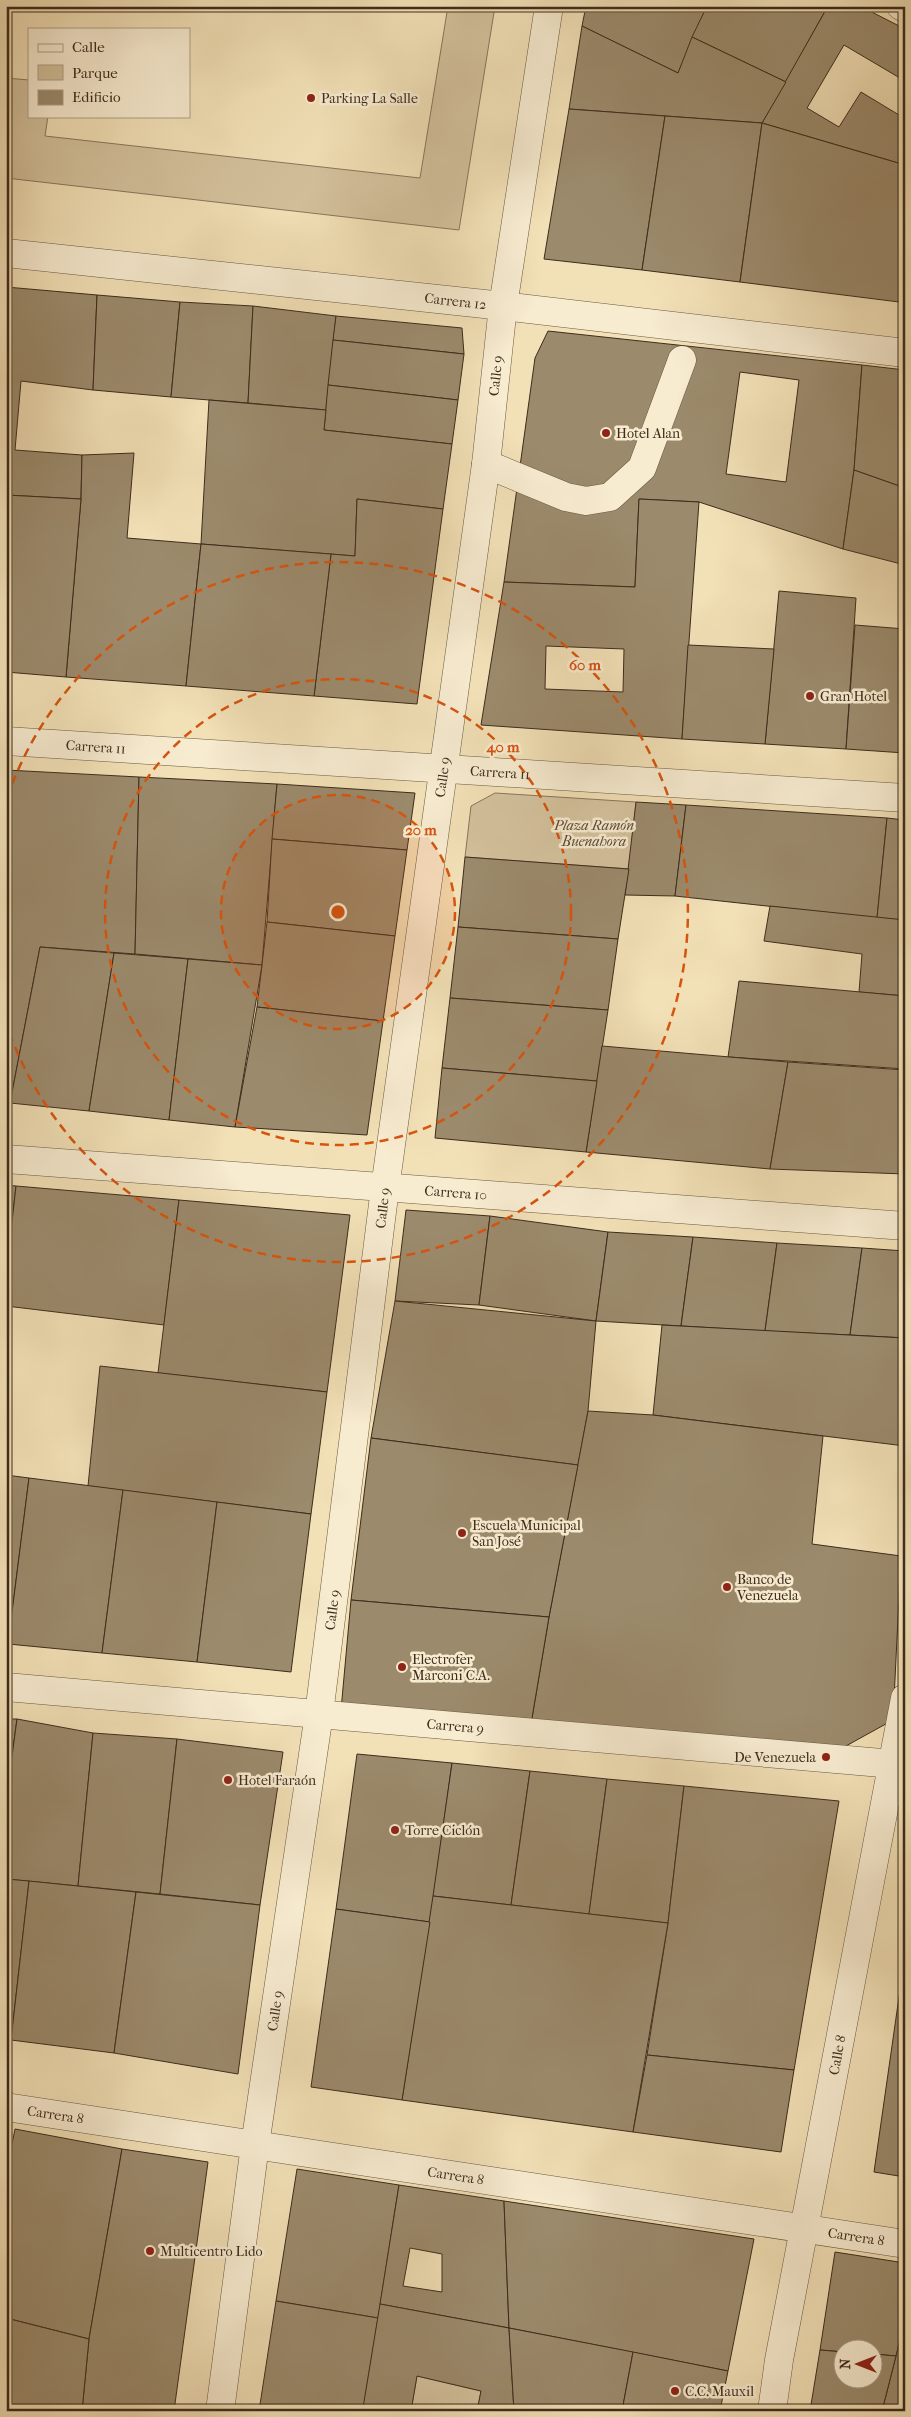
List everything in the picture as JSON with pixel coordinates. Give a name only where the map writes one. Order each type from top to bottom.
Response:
[{"type":"street","name":"Calle 9","points":[[220,2411],[255,2145],[318,1714],[385,1188],[486,464],[503,306],[549,6]]},
{"type":"street","points":[[901,6],[905,8]]},
{"type":"street","name":"Carrera 12","points":[[6,253],[503,306],[905,353]]},
{"type":"street","points":[[486,464],[566,497],[586,500],[610,497],[642,468],[682,360]]},
{"type":"street","name":"Carrera 11","points":[[6,740],[905,798]]},
{"type":"street","name":"Carrera 10","points":[[6,1159],[905,1226]]},
{"type":"street","name":"Carrera 9","points":[[6,1687],[899,1764]]},
{"type":"street","name":"Calle 8","points":[[772,2411],[779,2360],[804,2230],[899,1764],[905,1698]]},
{"type":"street","name":"Carrera 8","points":[[6,2107],[905,2244]]},
{"type":"green space","points":[[448,6],[495,6],[459,230],[6,178],[6,78],[28,80],[28,118],[48,118],[45,136],[420,178]]},
{"type":"green space","name":"Plaza Ramón Buenahora","points":[[495,793],[636,802],[629,869],[465,857],[471,806]]},
{"type":"green space","points":[[417,2376],[481,2391],[477,2411],[411,2411]]},
{"type":"building","points":[[586,6],[707,6],[678,73],[582,26]]},
{"type":"building","points":[[707,6],[828,6],[786,82],[692,37]]},
{"type":"building","points":[[828,6],[860,6],[905,29],[905,81],[844,45],[807,108],[839,127],[861,92],[904,118],[905,116],[905,165],[762,123]]},
{"type":"building","points":[[582,26],[678,73],[692,37],[786,82],[762,123],[569,109]]},
{"type":"building","points":[[569,109],[665,116],[642,270],[544,259]]},
{"type":"building","points":[[665,116],[762,123],[740,282],[642,270]]},
{"type":"building","points":[[762,123],[905,165],[905,278],[899,302],[740,282]]},
{"type":"building","points":[[905,278],[905,302],[899,302]]},
{"type":"building","points":[[6,287],[97,295],[93,390],[21,381],[15,450],[82,455],[81,499],[6,495]]},
{"type":"building","points":[[97,295],[180,302],[171,397],[93,390]]},
{"type":"building","points":[[180,302],[253,306],[248,403],[171,397]]},
{"type":"building","points":[[253,306],[336,316],[326,410],[248,403]]},
{"type":"building","points":[[336,316],[462,328],[464,354],[333,340]]},
{"type":"building","points":[[548,331],[862,365],[854,470],[843,549],[699,502],[639,499],[635,587],[504,582],[535,358]],"holes":[[[740,372],[799,380],[786,482],[726,474]]]},
{"type":"building","points":[[333,340],[464,354],[458,400],[328,385]]},
{"type":"building","points":[[862,365],[905,370],[905,488],[854,470]]},
{"type":"building","points":[[328,385],[458,400],[452,444],[324,430]]},
{"type":"building","points":[[209,400],[326,410],[324,430],[452,444],[443,509],[357,499],[355,556],[201,544]]},
{"type":"building","points":[[134,453],[127,538],[201,544],[186,686],[66,677],[81,499],[82,455]]},
{"type":"building","points":[[854,470],[905,488],[905,565],[843,549]]},
{"type":"building","points":[[6,495],[81,499],[66,677],[6,672]]},
{"type":"building","points":[[357,499],[443,509],[417,704],[314,696],[331,554],[355,556]]},
{"type":"building","points":[[639,499],[699,502],[682,739],[481,725],[504,582],[635,587]],"holes":[[[546,646],[624,649],[623,692],[545,689]]]},
{"type":"building","points":[[201,544],[331,554],[314,696],[186,686]]},
{"type":"building","name":"Gran Hotel","points":[[779,591],[856,598],[846,749],[765,744]]},
{"type":"building","points":[[855,625],[905,629],[905,753],[846,749]]},
{"type":"building","points":[[688,645],[774,649],[765,744],[682,739]]},
{"type":"building","points":[[6,770],[139,777],[135,954],[40,947],[10,1103],[6,1103]]},
{"type":"building","points":[[139,777],[277,784],[262,965],[135,954]]},
{"type":"building","points":[[277,784],[415,793],[407,850],[272,839]]},
{"type":"building","points":[[636,802],[686,805],[675,896],[625,895]]},
{"type":"building","points":[[686,805],[887,818],[877,918],[675,896]]},
{"type":"building","points":[[887,818],[905,820],[905,920],[877,918]]},
{"type":"building","points":[[272,839],[407,850],[395,936],[267,922]]},
{"type":"building","points":[[465,857],[629,869],[618,939],[458,927]]},
{"type":"building","points":[[770,906],[905,920],[905,996],[859,992],[862,954],[764,941]]},
{"type":"building","points":[[267,922],[395,936],[383,1021],[257,1007]]},
{"type":"building","points":[[458,927],[618,939],[608,1010],[450,998]]},
{"type":"building","points":[[40,947],[114,953],[89,1111],[10,1103]]},
{"type":"building","points":[[114,953],[188,959],[169,1120],[89,1111]]},
{"type":"building","points":[[188,959],[262,965],[235,1127],[169,1120]]},
{"type":"building","points":[[739,981],[905,996],[905,1069],[728,1057]]},
{"type":"building","points":[[450,998],[608,1010],[597,1081],[442,1068]]},
{"type":"building","points":[[257,1007],[383,1021],[367,1135],[235,1127]]},
{"type":"building","points":[[602,1046],[788,1062],[770,1169],[586,1152]]},
{"type":"building","points":[[788,1062],[905,1070],[905,1174],[770,1169]]},
{"type":"building","points":[[442,1068],[597,1081],[586,1152],[435,1138]]},
{"type":"building","points":[[6,1185],[16,1186],[6,1275]]},
{"type":"building","points":[[16,1186],[179,1200],[164,1325],[6,1306],[6,1275]]},
{"type":"building","points":[[179,1200],[350,1215],[327,1392],[158,1373]]},
{"type":"building","points":[[406,1210],[490,1216],[479,1305],[395,1301]]},
{"type":"building","points":[[490,1216],[608,1232],[596,1321],[479,1305]]},
{"type":"building","points":[[608,1232],[693,1237],[681,1326],[596,1321]]},
{"type":"building","points":[[693,1237],[777,1243],[765,1331],[681,1326]]},
{"type":"building","points":[[777,1243],[862,1248],[850,1335],[765,1331]]},
{"type":"building","points":[[862,1248],[905,1251],[905,1338],[850,1335]]},
{"type":"building","points":[[395,1301],[596,1321],[588,1411],[578,1465],[371,1438]]},
{"type":"building","points":[[662,1325],[905,1338],[905,1446],[653,1415]]},
{"type":"building","points":[[100,1366],[327,1392],[311,1514],[88,1486]]},
{"type":"building","name":"Banco de Venezuela","points":[[588,1411],[653,1415],[823,1436],[812,1544],[901,1556],[893,1720],[826,1757],[531,1724]]},
{"type":"building","name":"Escuela Municipal San José","points":[[371,1438],[578,1465],[549,1617],[351,1600]]},
{"type":"building","points":[[6,1475],[29,1478],[8,1644],[6,1644]]},
{"type":"building","points":[[29,1478],[123,1490],[102,1653],[8,1644]]},
{"type":"building","points":[[123,1490],[217,1502],[197,1662],[102,1653]]},
{"type":"building","points":[[217,1502],[311,1514],[291,1672],[197,1662]]},
{"type":"building","points":[[351,1600],[549,1617],[531,1724],[341,1710]]},
{"type":"building","points":[[6,1719],[17,1719],[6,1801]]},
{"type":"building","points":[[17,1719],[93,1733],[78,1886],[6,1879],[6,1801]]},
{"type":"building","points":[[93,1733],[177,1739],[160,1894],[78,1886]]},
{"type":"building","points":[[177,1739],[283,1752],[260,1905],[160,1894]]},
{"type":"building","name":"Torre Ciclón","points":[[357,1754],[452,1763],[430,1922],[336,1909]]},
{"type":"building","points":[[452,1763],[530,1771],[511,1905],[433,1896]]},
{"type":"building","points":[[530,1771],[607,1779],[589,1914],[511,1905]]},
{"type":"building","points":[[607,1779],[684,1786],[668,1923],[589,1914]]},
{"type":"building","points":[[684,1786],[839,1801],[794,2070],[647,2055],[668,1923]]},
{"type":"building","points":[[6,1879],[29,1881],[11,2040],[6,2039]]},
{"type":"building","points":[[29,1881],[136,1892],[114,2053],[11,2040]]},
{"type":"building","points":[[136,1892],[260,1905],[238,2074],[114,2053]]},
{"type":"building","points":[[433,1896],[668,1923],[633,2132],[402,2100]]},
{"type":"building","points":[[336,1909],[430,1922],[402,2100],[311,2087]]},
{"type":"building","points":[[901,1983],[905,1984],[905,2177],[874,2172]]},
{"type":"building","points":[[647,2055],[794,2070],[781,2152],[633,2132]]},
{"type":"building","points":[[15,2129],[122,2149],[89,2339],[6,2318],[6,2174]]},
{"type":"building","name":"Multicentro Lido","points":[[122,2149],[208,2162],[174,2411],[82,2411],[89,2339]]},
{"type":"building","points":[[297,2169],[399,2185],[378,2318],[276,2301]]},
{"type":"building","points":[[399,2185],[504,2201],[509,2328],[380,2304]],"holes":[[[410,2248],[442,2254],[442,2292],[403,2286]]]},
{"type":"building","points":[[504,2201],[754,2239],[728,2371],[509,2328]]},
{"type":"building","points":[[835,2252],[905,2263],[905,2320],[896,2356],[884,2355],[884,2340],[834,2340],[834,2351],[820,2350]]},
{"type":"building","points":[[276,2301],[378,2318],[363,2411],[259,2411]]},
{"type":"building","points":[[380,2304],[509,2328],[514,2411],[477,2411],[481,2391],[417,2376],[411,2411],[376,2411],[363,2408]]},
{"type":"building","points":[[6,2318],[89,2339],[82,2411],[6,2411]]},
{"type":"building","points":[[905,2320],[905,2411],[882,2411],[896,2356]]},
{"type":"building","points":[[509,2328],[633,2352],[622,2411],[514,2411]]},
{"type":"building","points":[[820,2350],[834,2351],[834,2390],[884,2390],[884,2355],[896,2356],[882,2411],[810,2411]]},
{"type":"building","name":"C.C. Mauxil","points":[[633,2352],[728,2371],[720,2411],[622,2411]]},
{"type":"place","name":"Parking La Salle","points":[[311,98]]},
{"type":"place","name":"Hotel Alan","points":[[606,433]]},
{"type":"place","name":"Gran Hotel","points":[[810,696]]},
{"type":"place","name":"Escuela Municipal San José","points":[[462,1533]]},
{"type":"place","name":"Banco de Venezuela","points":[[727,1587]]},
{"type":"place","name":"Electrofer Marconi C.A.","points":[[402,1667]]},
{"type":"place","name":"De Venezuela","points":[[826,1757]]},
{"type":"place","name":"Hotel Faraón","points":[[228,1780]]},
{"type":"place","name":"Torre Ciclón","points":[[395,1830]]},
{"type":"place","name":"Multicentro Lido","points":[[150,2251]]},
{"type":"place","name":"C.C. Mauxil","points":[[675,2391]]}]
